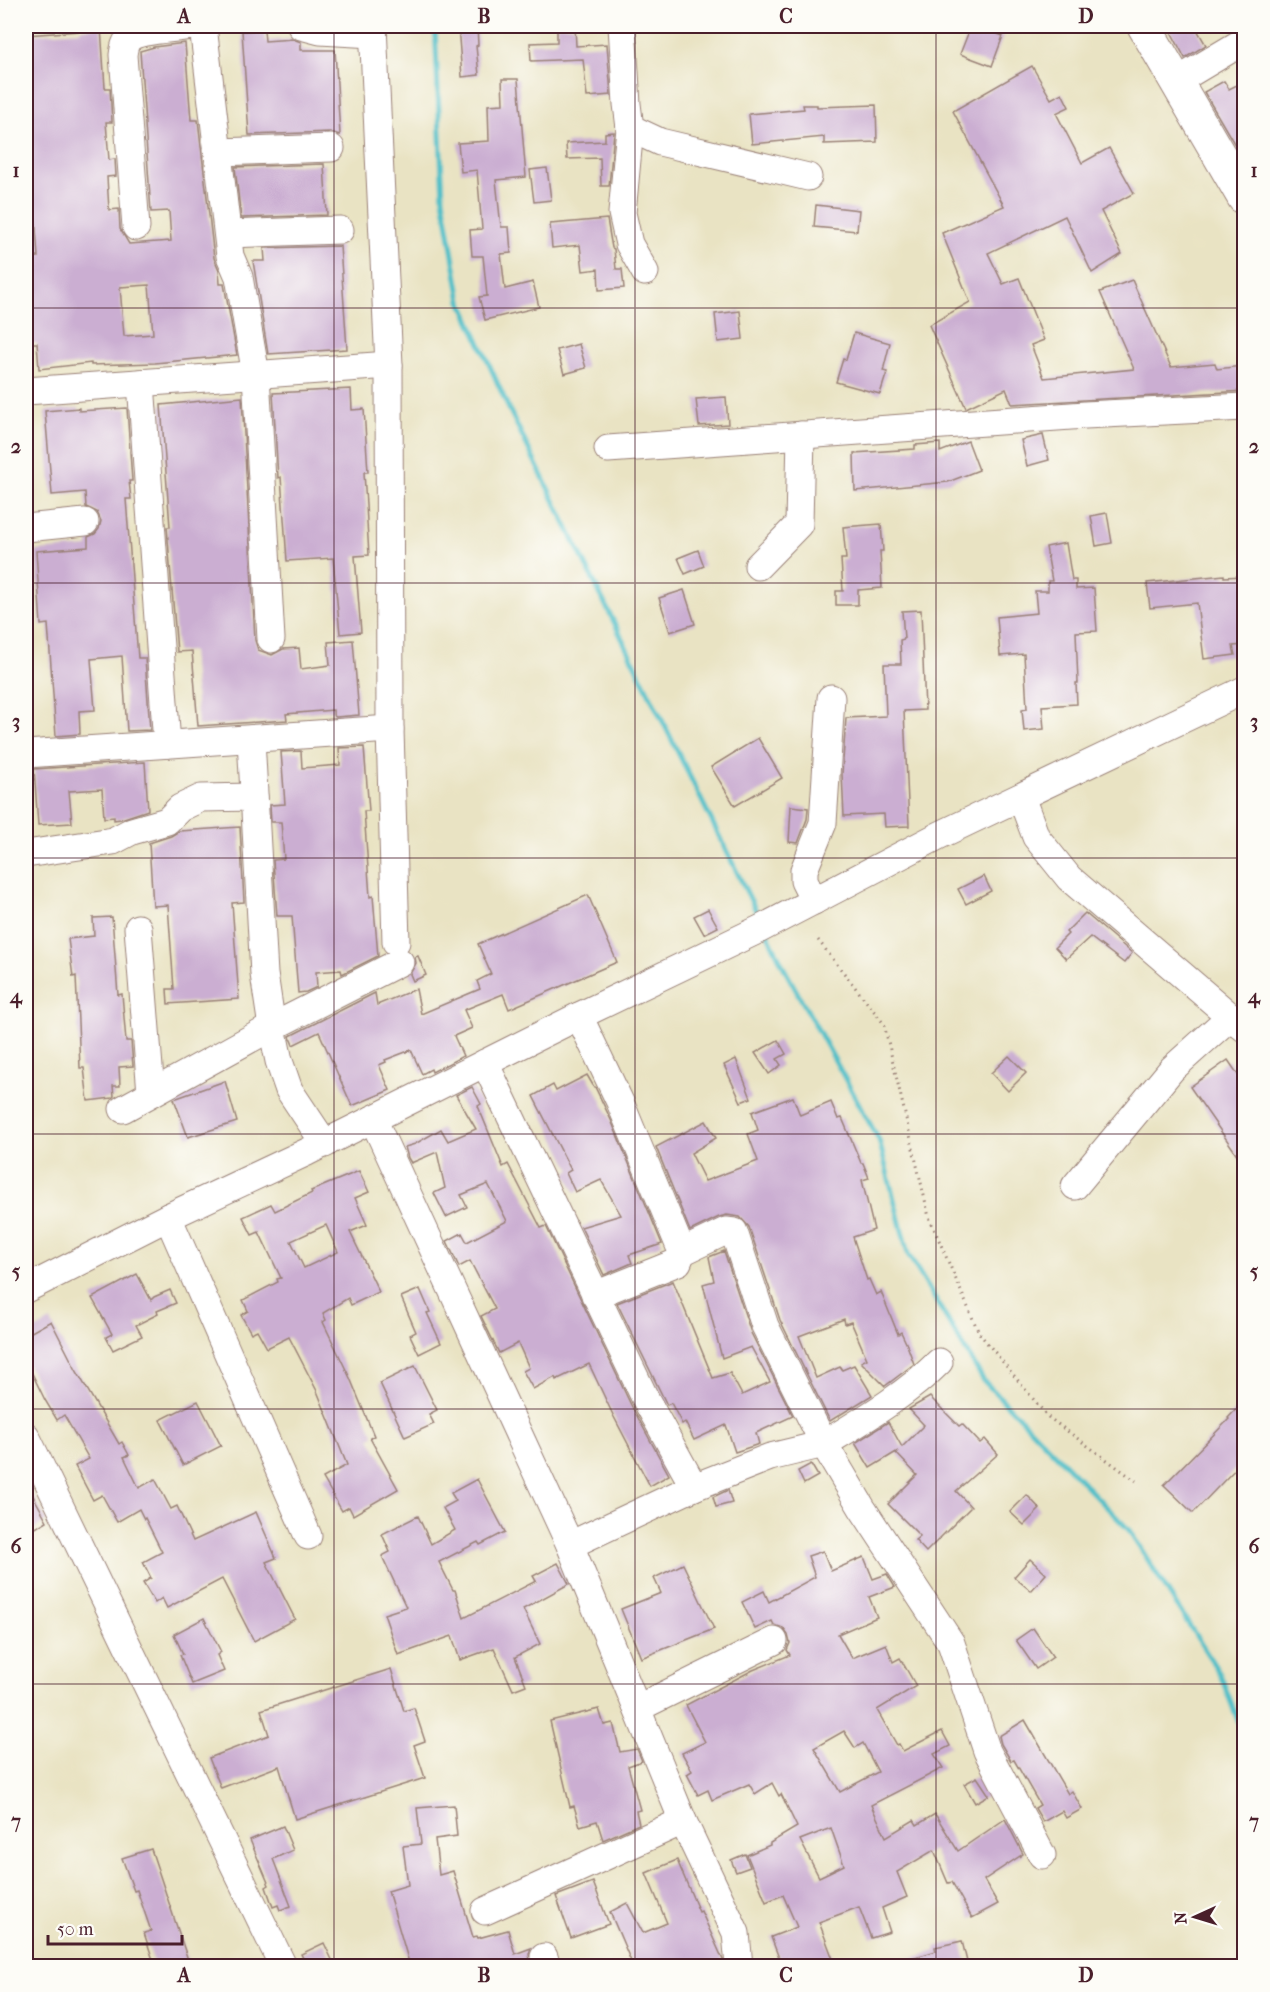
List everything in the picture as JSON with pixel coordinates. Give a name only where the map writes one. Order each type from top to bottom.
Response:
[{"type":"main road","points":[[1144,26],[1245,198]]},
{"type":"street","points":[[136,227],[123,55],[125,44],[130,38],[140,34],[194,26]]},
{"type":"street","points":[[203,26],[230,256],[239,277],[256,375],[271,639]]},
{"type":"street","points":[[123,1109],[272,1027],[398,952],[390,729],[388,365],[373,30],[320,31],[301,26]]},
{"type":"street","points":[[622,26],[630,128],[622,213],[629,244],[645,272]]},
{"type":"street","points":[[1177,81],[1245,41]]},
{"type":"street","points":[[630,128],[660,142],[808,177]]},
{"type":"street","points":[[218,152],[331,148]]},
{"type":"street","points":[[228,234],[340,230]]},
{"type":"street","points":[[26,391],[388,365]]},
{"type":"street","points":[[141,383],[167,744]]},
{"type":"street","points":[[608,449],[1085,415],[1245,407]]},
{"type":"street","points":[[758,566],[799,524],[801,435]]},
{"type":"street","points":[[26,528],[85,522]]},
{"type":"street","points":[[26,1283],[325,1144],[579,1016],[760,929],[940,835],[1245,690]]},
{"type":"street","points":[[814,901],[804,881],[804,870],[823,824],[831,698]]},
{"type":"street","points":[[26,747],[167,744],[390,729]]},
{"type":"street","points":[[251,739],[264,974],[272,1027],[279,1061],[290,1090],[325,1144]]},
{"type":"street","points":[[26,854],[112,841],[132,831],[167,821],[180,808],[201,798],[254,797]]},
{"type":"street","points":[[1021,797],[1036,837],[1069,878],[1238,1022],[1172,1069],[1075,1186]]},
{"type":"street","points":[[138,928],[151,1093]]},
{"type":"street","points":[[579,1016],[620,1102],[682,1252]]},
{"type":"street","points":[[485,1063],[645,1398],[694,1487]]},
{"type":"street","points":[[373,1119],[570,1545],[683,1821],[736,1933],[739,1966]]},
{"type":"street","points":[[168,1217],[308,1536]]},
{"type":"street","points":[[595,1294],[678,1262],[682,1252],[726,1231],[734,1232],[765,1326],[824,1444],[862,1508],[951,1643],[987,1751],[1042,1855]]},
{"type":"street","points":[[570,1545],[694,1487],[770,1457],[824,1444],[873,1413],[928,1373],[939,1362]]},
{"type":"street","points":[[26,1436],[283,1966]]},
{"type":"street","points":[[638,1708],[774,1641]]},
{"type":"street","points":[[485,1911],[683,1821]]},
{"type":"path","points":[[818,940],[884,1024],[929,1217],[979,1333],[1048,1417],[1136,1481]]},
{"type":"building","points":[[458,26],[477,26],[478,45],[476,46],[479,75],[462,77]]},
{"type":"building","points":[[557,26],[575,26],[576,46],[607,44],[611,95],[587,97],[583,59],[531,61],[530,43],[557,42]]},
{"type":"building","points":[[971,26],[1003,36],[992,66],[960,54]]},
{"type":"building","points":[[1168,26],[1195,26],[1206,45],[1185,58]]},
{"type":"building","points":[[101,27],[105,88],[110,88],[112,122],[106,122],[109,160],[115,159],[116,176],[107,177],[109,210],[119,209],[120,229],[129,244],[171,241],[169,211],[151,212],[140,51],[185,43],[191,120],[198,120],[214,258],[219,270],[220,284],[224,284],[237,355],[155,363],[91,365],[91,363],[39,369],[37,343],[28,343],[26,258],[38,257],[35,214],[26,215],[26,35],[80,31],[80,29]],"holes":[[[149,285],[153,334],[124,336],[120,287]]]},
{"type":"building","points":[[264,30],[265,41],[293,39],[301,42],[301,50],[335,50],[340,135],[330,132],[249,135],[242,31]]},
{"type":"building","points":[[1032,66],[1051,99],[1062,93],[1069,107],[1056,113],[1082,163],[1109,148],[1134,193],[1101,211],[1122,254],[1092,273],[1065,216],[988,253],[1003,284],[1019,278],[1044,340],[1031,345],[1044,378],[1134,369],[1100,292],[1132,280],[1171,367],[1215,363],[1217,369],[1242,366],[1245,391],[1012,404],[1006,389],[966,408],[929,325],[970,302],[942,233],[1004,206],[953,111]]},
{"type":"building","points":[[502,79],[518,79],[526,177],[496,180],[501,227],[509,227],[511,253],[501,254],[505,289],[533,282],[539,307],[485,320],[479,297],[487,296],[483,256],[472,256],[470,230],[482,229],[477,170],[461,172],[458,143],[489,141],[488,105],[503,104]]},
{"type":"building","points":[[1224,81],[1229,89],[1245,81],[1245,162],[1204,92]]},
{"type":"building","points":[[803,105],[817,105],[817,107],[876,105],[877,142],[824,144],[824,137],[752,144],[749,114],[804,109]]},
{"type":"building","points":[[614,132],[609,186],[601,186],[600,158],[567,159],[566,143],[605,141],[605,133]]},
{"type":"building","points":[[324,164],[327,215],[241,218],[235,167]]},
{"type":"building","points":[[547,168],[551,200],[534,202],[530,170]]},
{"type":"building","points":[[816,205],[859,210],[857,231],[814,227]]},
{"type":"building","points":[[607,219],[616,269],[622,269],[624,288],[599,290],[598,269],[583,271],[580,245],[552,248],[550,224]]},
{"type":"building","points":[[340,246],[347,349],[268,354],[253,261],[265,261],[264,248]]},
{"type":"building","points":[[740,311],[743,339],[718,342],[715,314]]},
{"type":"building","points":[[854,333],[890,343],[883,371],[887,372],[880,394],[836,382],[843,359],[846,360]]},
{"type":"building","points":[[579,344],[586,368],[564,374],[557,350]]},
{"type":"building","points":[[351,389],[352,410],[364,409],[368,472],[364,472],[369,555],[355,556],[361,632],[340,634],[333,558],[287,561],[281,477],[278,478],[273,393]]},
{"type":"building","points":[[242,397],[255,640],[258,650],[272,655],[283,649],[299,648],[301,669],[330,665],[328,642],[353,640],[359,715],[336,717],[333,715],[333,710],[286,714],[287,720],[198,726],[192,651],[177,652],[167,527],[170,527],[161,405]]},
{"type":"building","points":[[726,397],[728,424],[699,426],[696,399]]},
{"type":"building","points":[[79,408],[79,411],[127,408],[132,481],[129,481],[131,499],[126,499],[138,658],[145,658],[150,730],[127,731],[122,656],[91,659],[95,710],[79,711],[80,734],[56,736],[48,624],[41,625],[36,551],[88,547],[88,537],[95,534],[101,521],[97,512],[86,507],[85,492],[52,495],[45,411]]},
{"type":"building","points":[[1043,435],[1049,460],[1027,466],[1021,440]]},
{"type":"building","points":[[968,441],[979,470],[948,482],[855,491],[854,453],[915,449],[915,445],[940,443],[940,452]]},
{"type":"building","points":[[1107,513],[1112,543],[1096,546],[1091,516]]},
{"type":"building","points":[[881,524],[882,588],[858,590],[858,605],[836,605],[836,591],[843,591],[841,559],[846,559],[843,527]]},
{"type":"building","points":[[1066,543],[1072,580],[1076,580],[1076,589],[1094,588],[1097,631],[1076,632],[1077,704],[1042,706],[1044,729],[1024,731],[1022,710],[1027,709],[1024,654],[1000,656],[997,617],[1037,613],[1035,591],[1048,591],[1048,581],[1052,581],[1046,547]]},
{"type":"building","points":[[698,550],[704,566],[685,574],[678,558]]},
{"type":"building","points":[[1224,575],[1224,577],[1245,576],[1245,645],[1233,646],[1235,655],[1204,659],[1197,603],[1150,608],[1147,583]]},
{"type":"building","points":[[684,590],[695,624],[670,632],[659,598]]},
{"type":"building","points":[[921,610],[925,710],[904,711],[909,826],[885,827],[884,814],[844,816],[842,774],[846,718],[886,716],[884,664],[901,664],[900,640],[904,639],[902,611]]},
{"type":"building","points":[[758,738],[782,778],[735,806],[711,767]]},
{"type":"building","points":[[364,747],[369,811],[364,811],[370,897],[373,896],[378,956],[342,974],[341,970],[316,972],[317,987],[298,993],[292,916],[277,916],[273,860],[284,859],[281,822],[271,822],[270,805],[285,804],[281,752],[301,751],[302,768],[340,765],[339,748]]},
{"type":"building","points":[[145,762],[148,810],[121,819],[104,818],[102,789],[69,791],[72,823],[38,825],[34,769]]},
{"type":"building","points":[[791,806],[808,808],[807,819],[798,843],[789,842]]},
{"type":"building","points":[[240,827],[244,902],[232,903],[239,999],[168,1004],[167,989],[174,989],[168,905],[153,906],[149,843],[179,831]]},
{"type":"building","points":[[984,876],[991,891],[966,904],[958,889]]},
{"type":"building","points":[[588,895],[617,962],[509,1009],[503,994],[464,1010],[472,1028],[454,1036],[463,1056],[432,1072],[431,1069],[422,1074],[411,1050],[385,1060],[386,1062],[379,1065],[390,1090],[352,1106],[319,1032],[293,1045],[290,1036],[375,993],[377,1005],[416,989],[421,1014],[480,989],[477,981],[491,974],[478,944]]},
{"type":"building","points":[[708,909],[718,927],[704,934],[694,916]]},
{"type":"building","points":[[1085,913],[1132,953],[1124,963],[1090,937],[1066,959],[1055,947]]},
{"type":"building","points":[[112,917],[118,995],[122,994],[126,1041],[131,1041],[133,1066],[119,1067],[120,1086],[113,1086],[114,1096],[112,1098],[88,1101],[84,1068],[80,1068],[76,976],[73,977],[68,939],[94,936],[93,918]]},
{"type":"building","points":[[418,956],[426,975],[413,981],[410,974],[416,963],[415,957]]},
{"type":"building","points":[[778,1040],[786,1054],[777,1059],[781,1065],[769,1074],[755,1053]]},
{"type":"building","points":[[1009,1056],[1026,1073],[1008,1091],[991,1073]]},
{"type":"building","points":[[736,1059],[751,1098],[741,1102],[724,1065]]},
{"type":"building","points":[[1228,1060],[1245,1085],[1245,1166],[1190,1087]]},
{"type":"building","points":[[587,1075],[611,1120],[662,1244],[629,1255],[632,1263],[604,1275],[581,1227],[621,1215],[601,1180],[575,1192],[566,1173],[571,1170],[533,1096],[553,1085],[556,1091]]},
{"type":"building","points":[[225,1081],[237,1122],[188,1137],[174,1099]]},
{"type":"building","points":[[472,1087],[481,1104],[478,1106],[503,1167],[508,1164],[541,1228],[546,1226],[631,1405],[669,1475],[650,1486],[589,1364],[556,1380],[555,1377],[533,1389],[523,1371],[529,1368],[518,1343],[499,1353],[481,1316],[495,1309],[470,1261],[459,1267],[447,1241],[462,1233],[467,1242],[507,1221],[488,1184],[461,1195],[467,1207],[446,1217],[434,1193],[445,1188],[437,1152],[411,1163],[408,1158],[405,1147],[441,1129],[448,1141],[476,1129],[456,1095]]},
{"type":"building","points":[[793,1097],[800,1115],[831,1102],[838,1119],[842,1118],[861,1163],[863,1163],[869,1178],[862,1180],[874,1230],[853,1237],[867,1280],[869,1279],[876,1295],[881,1292],[898,1334],[901,1332],[914,1364],[885,1386],[861,1362],[867,1359],[851,1322],[845,1324],[844,1319],[799,1336],[816,1378],[840,1367],[842,1370],[854,1365],[872,1395],[830,1421],[780,1320],[749,1227],[740,1217],[727,1215],[690,1231],[656,1147],[706,1121],[716,1138],[691,1153],[705,1181],[758,1161],[748,1134],[758,1130],[752,1112]]},
{"type":"building","points":[[359,1171],[369,1192],[355,1198],[367,1225],[350,1232],[379,1292],[351,1305],[348,1298],[323,1313],[326,1320],[323,1322],[374,1436],[370,1438],[398,1489],[353,1515],[349,1507],[342,1511],[323,1478],[347,1465],[317,1391],[289,1337],[267,1348],[257,1330],[251,1333],[241,1315],[248,1311],[243,1300],[278,1282],[277,1279],[281,1278],[259,1232],[252,1235],[243,1217],[271,1204],[275,1211],[312,1193],[311,1191]],"holes":[[[326,1225],[338,1252],[304,1268],[291,1241]]]},
{"type":"building","points":[[724,1251],[751,1333],[793,1416],[756,1433],[759,1444],[735,1452],[726,1425],[694,1440],[685,1422],[682,1424],[671,1403],[667,1405],[617,1303],[673,1281],[713,1378],[730,1373],[742,1395],[770,1382],[751,1347],[722,1358],[703,1284],[714,1281],[709,1257]]},
{"type":"building","points":[[137,1274],[151,1300],[170,1290],[176,1303],[157,1311],[158,1314],[136,1325],[142,1336],[113,1350],[106,1337],[112,1334],[92,1298]]},
{"type":"building","points":[[420,1289],[430,1312],[427,1313],[441,1343],[419,1354],[410,1335],[416,1332],[401,1297]]},
{"type":"building","points":[[51,1321],[76,1370],[119,1444],[122,1442],[129,1455],[124,1457],[139,1488],[155,1479],[171,1509],[177,1506],[193,1541],[256,1512],[276,1558],[266,1562],[295,1619],[254,1641],[222,1579],[167,1608],[162,1598],[155,1603],[143,1583],[151,1578],[143,1562],[162,1552],[145,1518],[139,1509],[117,1522],[102,1495],[93,1500],[75,1466],[89,1459],[64,1415],[57,1420],[26,1361],[26,1335]]},
{"type":"building","points":[[415,1366],[437,1410],[429,1414],[434,1424],[405,1437],[380,1383]]},
{"type":"building","points":[[930,1397],[959,1426],[962,1424],[980,1443],[985,1439],[998,1454],[956,1491],[971,1507],[926,1552],[915,1540],[920,1536],[888,1504],[917,1475],[896,1453],[898,1451],[870,1468],[855,1443],[888,1422],[902,1447],[924,1425],[909,1409]]},
{"type":"building","points":[[1245,1400],[1245,1459],[1193,1513],[1164,1485]]},
{"type":"building","points":[[198,1401],[221,1446],[183,1465],[160,1420]]},
{"type":"building","points":[[811,1464],[818,1476],[804,1484],[798,1471]]},
{"type":"building","points":[[477,1479],[505,1532],[480,1545],[478,1542],[439,1562],[455,1590],[464,1618],[536,1581],[533,1576],[558,1563],[569,1584],[523,1609],[540,1644],[515,1657],[526,1685],[513,1690],[494,1648],[460,1660],[452,1636],[398,1655],[384,1614],[406,1607],[382,1556],[390,1552],[382,1534],[418,1516],[431,1544],[455,1530],[443,1508],[456,1501],[451,1493]]},
{"type":"building","points":[[26,1483],[47,1521],[26,1534]]},
{"type":"building","points":[[728,1490],[732,1503],[716,1507],[713,1497]]},
{"type":"building","points":[[1027,1495],[1040,1509],[1024,1525],[1010,1512]]},
{"type":"building","points":[[823,1551],[831,1571],[864,1557],[873,1579],[887,1574],[895,1587],[869,1597],[877,1617],[838,1634],[852,1658],[886,1644],[893,1662],[900,1658],[916,1686],[877,1710],[897,1745],[899,1744],[903,1751],[942,1731],[950,1746],[934,1754],[943,1768],[871,1805],[886,1837],[914,1820],[917,1825],[935,1814],[958,1851],[1005,1819],[1023,1854],[984,1880],[998,1904],[972,1918],[952,1882],[948,1883],[934,1850],[897,1872],[907,1897],[882,1908],[890,1932],[871,1938],[859,1907],[819,1922],[833,1959],[813,1966],[782,1966],[771,1937],[797,1927],[783,1895],[766,1902],[747,1855],[770,1845],[797,1827],[781,1794],[779,1796],[772,1783],[755,1794],[749,1784],[712,1800],[708,1790],[698,1795],[687,1774],[692,1771],[682,1753],[705,1742],[686,1705],[753,1670],[790,1655],[787,1650],[790,1643],[788,1635],[783,1628],[774,1625],[772,1621],[755,1629],[742,1602],[764,1591],[769,1602],[815,1577],[808,1556]],"holes":[[[844,1731],[855,1748],[863,1743],[878,1772],[840,1792],[814,1748]],[[831,1828],[844,1865],[819,1877],[800,1840]]]},
{"type":"building","points":[[1030,1559],[1046,1574],[1031,1591],[1014,1577]]},
{"type":"building","points":[[683,1564],[714,1629],[641,1658],[621,1609],[661,1593],[654,1578]]},
{"type":"building","points":[[204,1618],[221,1652],[217,1655],[224,1671],[192,1684],[174,1634]]},
{"type":"building","points":[[1033,1628],[1053,1657],[1036,1669],[1016,1640]]},
{"type":"building","points":[[391,1669],[404,1711],[414,1708],[425,1741],[414,1745],[425,1778],[295,1819],[279,1766],[221,1788],[209,1758],[269,1735],[261,1710]]},
{"type":"building","points":[[599,1709],[604,1725],[613,1723],[620,1752],[637,1749],[642,1761],[628,1766],[640,1810],[636,1811],[639,1824],[603,1840],[597,1821],[580,1826],[574,1806],[570,1807],[550,1721]]},
{"type":"building","points":[[1025,1720],[1068,1794],[1072,1791],[1082,1809],[1066,1818],[1062,1811],[1043,1822],[1035,1808],[1040,1805],[1014,1760],[1011,1761],[1001,1744],[999,1736]]},
{"type":"building","points":[[977,1777],[989,1795],[975,1803],[964,1784]]},
{"type":"building","points":[[454,1805],[457,1836],[435,1839],[439,1875],[453,1871],[473,1937],[478,1938],[508,1930],[515,1954],[531,1948],[529,1954],[531,1966],[410,1966],[388,1891],[408,1885],[403,1846],[421,1844],[417,1808]]},
{"type":"building","points":[[283,1826],[293,1850],[273,1859],[291,1906],[280,1910],[278,1905],[273,1907],[266,1887],[269,1885],[250,1840]]},
{"type":"building","points":[[151,1849],[190,1966],[155,1966],[144,1933],[151,1931],[137,1890],[134,1891],[122,1858]]},
{"type":"building","points":[[745,1854],[750,1867],[736,1872],[731,1860]]},
{"type":"building","points":[[677,1860],[723,1960],[723,1966],[633,1966],[610,1912],[627,1903],[643,1933],[667,1923],[646,1873]]},
{"type":"building","points":[[593,1882],[609,1924],[571,1938],[556,1896]]},
{"type":"building","points":[[962,1941],[968,1966],[896,1966],[895,1963],[936,1951],[935,1947]]},
{"type":"building","points":[[324,1943],[335,1966],[307,1966],[301,1954]]},
{"type":"waterway","points":[[435,26],[443,199],[461,301],[509,409],[760,919]]},
{"type":"waterway","points":[[767,933],[786,972],[879,1140],[908,1254],[984,1381],[1129,1530],[1220,1674],[1244,1736]]}]
